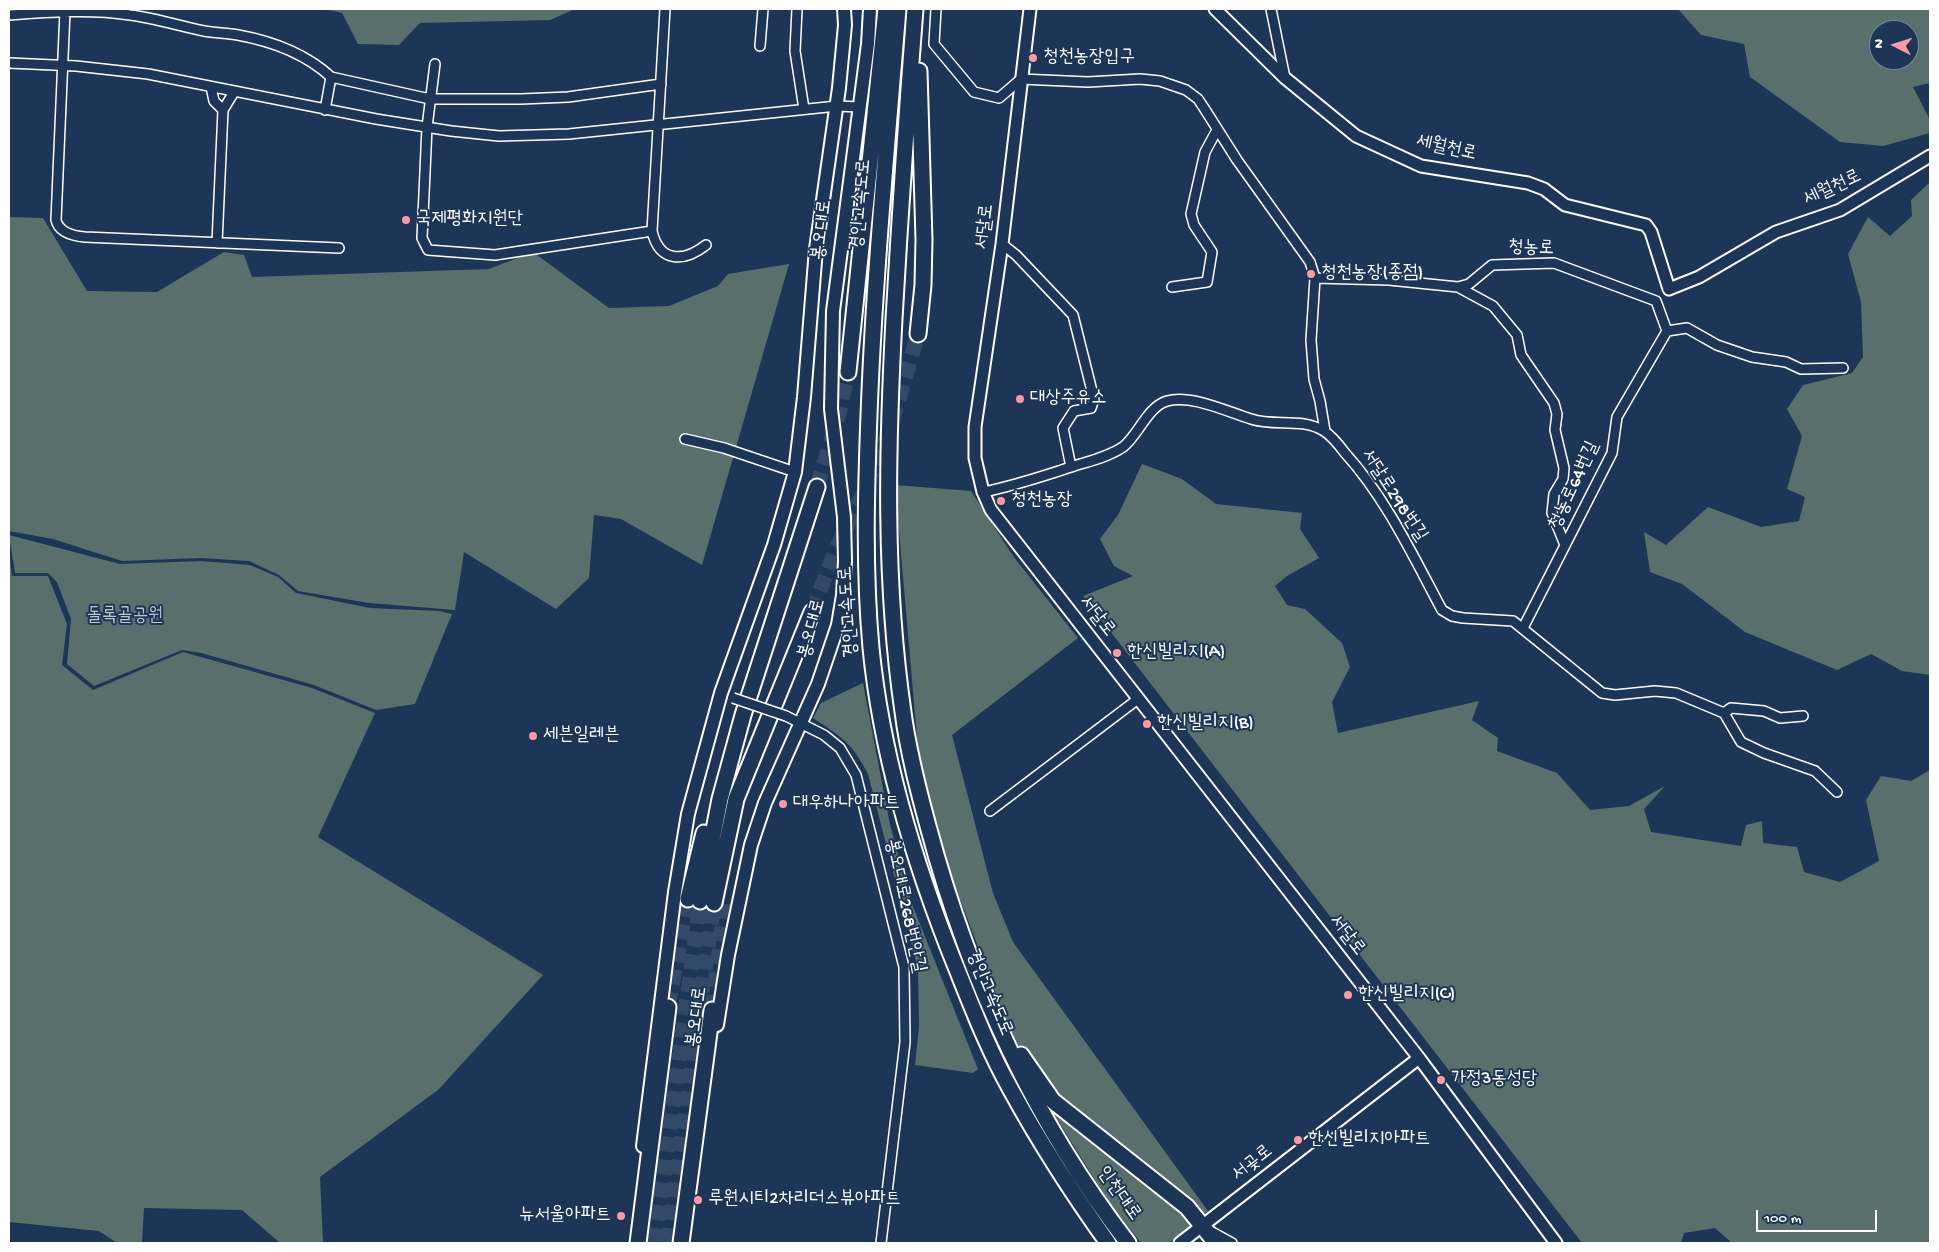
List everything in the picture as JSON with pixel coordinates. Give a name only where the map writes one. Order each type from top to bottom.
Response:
[{"type":"highway","points":[[848,372],[886,9]]},
{"type":"highway","name":"경인고속도로","points":[[898,9],[872,318],[865,508],[867,593],[882,730],[902,811],[932,911],[979,1026],[1009,1088],[1061,1177]]},
{"type":"highway","name":"경인고속도로","points":[[914,9],[900,203],[888,429],[890,575],[895,653],[903,715],[916,778],[936,857],[971,959],[994,1019],[1022,1076],[1076,1168]]},
{"type":"highway","points":[[918,334],[923,285],[924,202],[918,85],[924,9]]},
{"type":"highway","name":"봉오대로","points":[[812,612],[736,799],[707,901],[720,799],[743,715],[817,487]]},
{"type":"highway","points":[[638,1243],[668,1007]]},
{"type":"highway","points":[[681,1243],[712,1010]]},
{"type":"highway","points":[[994,1019],[1053,1101],[1187,1207],[1216,1243]]},
{"type":"highway","name":"인천대로","points":[[1076,1168],[1102,1210],[1128,1243]]},
{"type":"highway","name":"인천대로","points":[[1061,1177],[1108,1243]]},
{"type":"main road","name":"봉오대로","points":[[633,1243],[648,1096],[675,892],[688,814],[727,696],[795,472],[804,397],[816,249],[825,176],[837,106],[845,25],[844,9]]},
{"type":"main road","name":"봉오대로","points":[[687,1243],[717,1020],[751,846],[765,803],[818,684],[832,642],[843,595],[845,561],[844,518],[831,409],[830,371],[833,311],[868,44],[870,9]]},
{"type":"street","points":[[665,9],[652,231],[656,247],[667,255],[687,256],[697,252],[706,245]]},
{"type":"street","points":[[760,46],[762,9]]},
{"type":"street","points":[[797,9],[794,51],[804,109]]},
{"type":"street","points":[[936,9],[934,44],[974,92],[999,98],[1022,79],[1088,82],[1140,80],[1173,84],[1198,99],[1217,130],[1310,262],[1315,278],[1310,340],[1314,379],[1325,431]]},
{"type":"street","name":"서달로","points":[[1030,9],[1002,244],[975,427],[975,458],[983,492],[991,510],[1420,1058],[1556,1243]]},
{"type":"street","name":"세월천로","points":[[1215,9],[1285,78],[1356,136],[1420,166],[1528,183],[1544,189],[1565,205],[1646,225],[1651,232],[1669,289]]},
{"type":"street","points":[[1271,9],[1285,78]]},
{"type":"street","points":[[9,15],[65,11],[130,15],[206,32],[238,35],[266,42],[292,52],[320,67],[331,77],[430,99],[521,100],[568,97],[661,84]]},
{"type":"street","points":[[65,11],[56,220],[60,228],[76,236],[339,248]]},
{"type":"street","points":[[9,63],[148,74],[325,110],[426,127],[499,136],[532,136],[804,109],[859,106]]},
{"type":"street","points":[[434,64],[426,127],[422,238],[428,250],[495,255],[652,231]]},
{"type":"street","points":[[325,110],[331,77]]},
{"type":"street","points":[[211,87],[214,101],[223,110]]},
{"type":"street","points":[[217,243],[223,110],[234,92]]},
{"type":"street","points":[[1172,287],[1207,282],[1212,252],[1194,224],[1191,214],[1205,152],[1217,130]]},
{"type":"street","name":"세월천로","points":[[1656,301],[1669,289],[1699,277],[1776,232],[1840,210],[1930,156]]},
{"type":"street","points":[[1002,244],[1016,255],[1073,315],[1094,400],[1091,408],[1074,411],[1063,428],[1071,467]]},
{"type":"street","name":"청농로","points":[[1458,287],[1469,284],[1492,265],[1554,264],[1656,301]]},
{"type":"street","points":[[1315,278],[1388,280],[1458,287],[1493,306],[1517,335],[1521,355],[1554,403],[1557,414],[1555,430],[1564,468],[1563,479],[1554,494],[1552,512],[1565,545]]},
{"type":"street","points":[[1656,301],[1667,331],[1687,328],[1716,345],[1752,357],[1786,362],[1801,369],[1843,368]]},
{"type":"street","name":"청농로64번길","points":[[1523,628],[1612,453],[1617,417],[1667,331]]},
{"type":"street","name":"서달로298번길","points":[[983,492],[1024,484],[1107,456],[1124,446],[1154,410],[1165,401],[1180,400],[1215,406],[1253,420],[1305,423],[1325,431],[1361,471],[1398,528],[1442,610],[1452,616],[1463,618],[1513,621],[1602,693],[1615,696],[1655,691],[1676,693],[1724,713]]},
{"type":"street","points":[[685,438],[724,448],[795,472]]},
{"type":"street","name":"봉오대로268번안길","points":[[727,696],[786,716],[824,735],[840,748],[856,775],[904,967],[904,1042],[880,1243]]},
{"type":"street","points":[[990,811],[1138,699]]},
{"type":"street","points":[[1803,716],[1780,718],[1764,711],[1731,708],[1724,713],[1742,742],[1764,753],[1815,771],[1836,792]]},
{"type":"street","name":"서곶로","points":[[1180,1243],[1420,1058]]},
{"type":"street","points":[[1202,1226],[1232,1243]]},
{"type":"green space","points":[[325,9],[575,9],[550,20],[420,23],[399,45],[358,44],[342,13]]},
{"type":"green space","points":[[1678,9],[1930,9],[1930,83],[1913,87],[1930,120],[1930,133],[1883,146],[1840,142],[1750,77],[1744,44],[1701,35]]},
{"type":"green space","points":[[1930,182],[1930,675],[1902,671],[1871,654],[1837,670],[1745,632],[1682,584],[1650,572],[1644,532],[1666,545],[1708,507],[1761,527],[1799,521],[1805,497],[1787,489],[1802,436],[1787,409],[1803,385],[1852,373],[1863,357],[1861,302],[1848,254],[1868,217],[1890,236],[1912,216],[1911,200]]},
{"type":"green space","points":[[9,217],[43,218],[87,291],[157,292],[224,252],[244,255],[252,277],[489,269],[533,252],[609,308],[669,306],[718,286],[728,274],[789,264],[702,565],[621,519],[594,515],[589,578],[556,609],[464,552],[455,610],[369,603],[298,591],[279,575],[249,561],[200,558],[122,561],[53,539],[9,531]]},
{"type":"green space","points":[[1142,464],[1182,479],[1216,504],[1302,513],[1300,529],[1319,558],[1287,576],[1275,586],[1287,605],[1305,609],[1342,643],[1350,667],[1332,702],[1338,733],[1479,701],[1472,720],[1498,738],[1497,751],[1557,773],[1590,810],[1629,806],[1665,786],[1644,809],[1651,832],[1741,846],[1746,825],[1762,821],[1763,843],[1797,847],[1804,872],[1840,882],[1879,861],[1866,800],[1881,776],[1911,781],[1930,770],[1930,1243],[1732,1243],[1715,1228],[1684,1233],[1681,1243],[1582,1243],[1083,596],[1133,576],[1114,566],[1100,539],[1118,515]]},
{"type":"green space","points":[[895,485],[971,491],[1013,556],[1078,638],[952,735],[993,893],[1013,942],[1208,1211],[1169,1243],[1141,1243],[1108,1201],[1052,1111],[1006,1021],[946,862],[918,749]]},
{"type":"green space","name":"돌록골공원","points":[[9,535],[120,564],[201,561],[250,565],[278,577],[296,593],[370,608],[439,611],[452,614],[415,704],[376,710],[314,685],[201,653],[182,650],[94,686],[67,664],[71,619],[57,582],[48,573],[15,573]]},
{"type":"green space","points":[[9,551],[12,576],[48,576],[67,624],[62,665],[93,690],[183,652],[312,688],[375,713],[318,837],[543,975],[438,1090],[320,1177],[323,1243],[280,1243],[242,1210],[144,1208],[142,1243],[117,1243],[99,1231],[9,1222]]},
{"type":"green space","points":[[863,683],[890,825],[912,904],[978,1069],[973,1073],[915,1065],[919,1027],[918,969],[868,774],[857,755],[845,741],[813,718],[821,703]]},
{"type":"tunnel","points":[[812,612],[835,551],[866,488],[893,419],[918,334]]},
{"type":"tunnel","points":[[817,487],[839,414],[848,372]]},
{"type":"tunnel","points":[[668,1007],[688,899]]},
{"type":"tunnel","points":[[655,1243],[700,901]]},
{"type":"tunnel","points":[[712,1010],[725,902]]},
{"type":"tunnel","points":[[668,1243],[714,903]]},
{"type":"place","name":"청천농장입구","points":[[1033,58]]},
{"type":"place","name":"국제평화지원단","points":[[406,220]]},
{"type":"place","name":"청천농장(종점)","points":[[1311,274]]},
{"type":"place","name":"대상주유소","points":[[1020,399]]},
{"type":"place","name":"청천농장","points":[[1001,501]]},
{"type":"place","name":"한신빌리지(A)","points":[[1117,653]]},
{"type":"place","name":"한신빌리지(B)","points":[[1147,724]]},
{"type":"place","name":"세븐일레븐","points":[[533,736]]},
{"type":"place","name":"대우하나아파트","points":[[783,804]]},
{"type":"place","name":"한신빌리지(C)","points":[[1348,995]]},
{"type":"place","name":"가정3동성당","points":[[1441,1080]]},
{"type":"place","name":"한신빌리지아파트","points":[[1298,1140]]},
{"type":"place","name":"루원시티2차리더스뷰아파트","points":[[698,1200]]},
{"type":"place","name":"뉴서울아파트","points":[[621,1216]]}]
